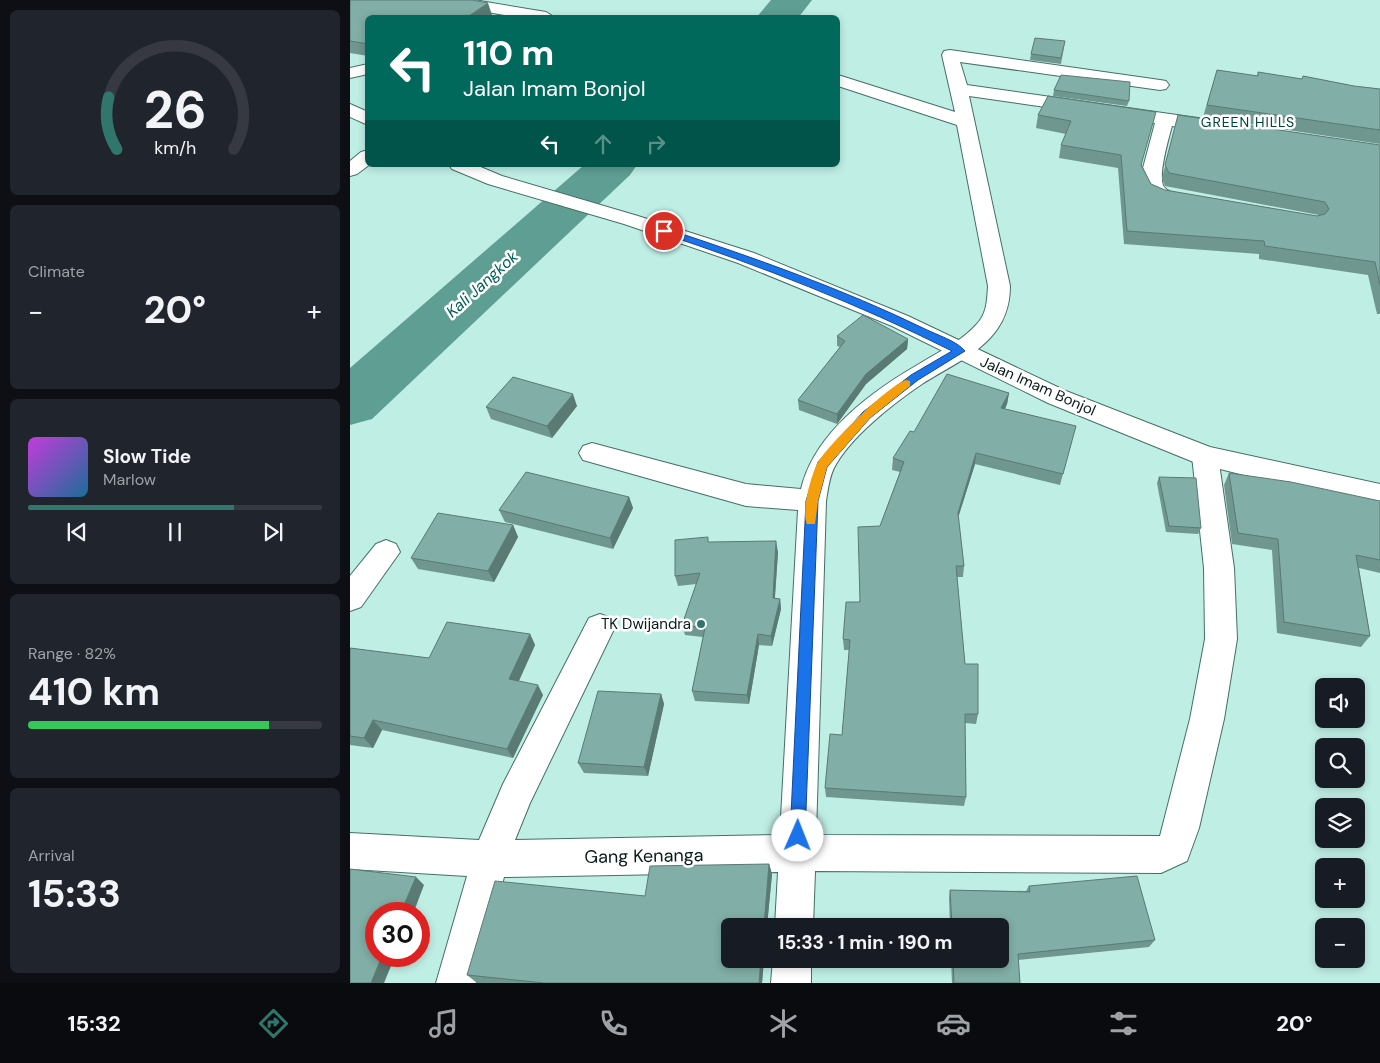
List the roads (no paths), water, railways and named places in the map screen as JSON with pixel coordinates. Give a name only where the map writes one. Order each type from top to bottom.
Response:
[{"type":"street","points":[[447,0],[533,15]]},
{"type":"street","points":[[794,918],[812,501],[822,465],[866,415],[914,378],[960,351],[988,328],[999,307],[1000,296],[966,122],[950,55],[1160,85]]},
{"type":"street","points":[[350,73],[365,70]]},
{"type":"street","points":[[840,81],[966,122]]},
{"type":"street","points":[[959,89],[1233,130]]},
{"type":"street","points":[[350,109],[365,118]]},
{"type":"street","points":[[1165,119],[1150,178],[1153,187],[1162,195],[1204,204]]},
{"type":"street","points":[[350,170],[365,158]]},
{"type":"street","name":"Jalan Imam Bonjol","points":[[464,167],[495,180],[631,220],[746,258],[818,286],[900,321],[1058,397],[1206,456],[1300,479],[1380,495]]},
{"type":"street","points":[[592,452],[746,495],[812,501]]},
{"type":"street","name":"Gang Kenanga","points":[[350,851],[490,859],[798,853],[1161,855],[1174,848],[1181,828],[1207,719],[1221,639],[1219,568],[1206,456]]},
{"type":"street","points":[[350,598],[386,552]]},
{"type":"street","points":[[456,983],[490,859],[515,796],[600,627]]},
{"type":"street","points":[[791,983],[792,968]]},
{"type":"waterway","name":"Kali Jangkok","points":[[779,15],[793,0]]},
{"type":"waterway","name":"Kali Jangkok","points":[[350,403],[611,167]]},
{"type":"place","name":"TK Dwijandra","points":[[701,624]]},
{"type":"district","name":"GREEN HILLS","points":[[1248,122]]}]
